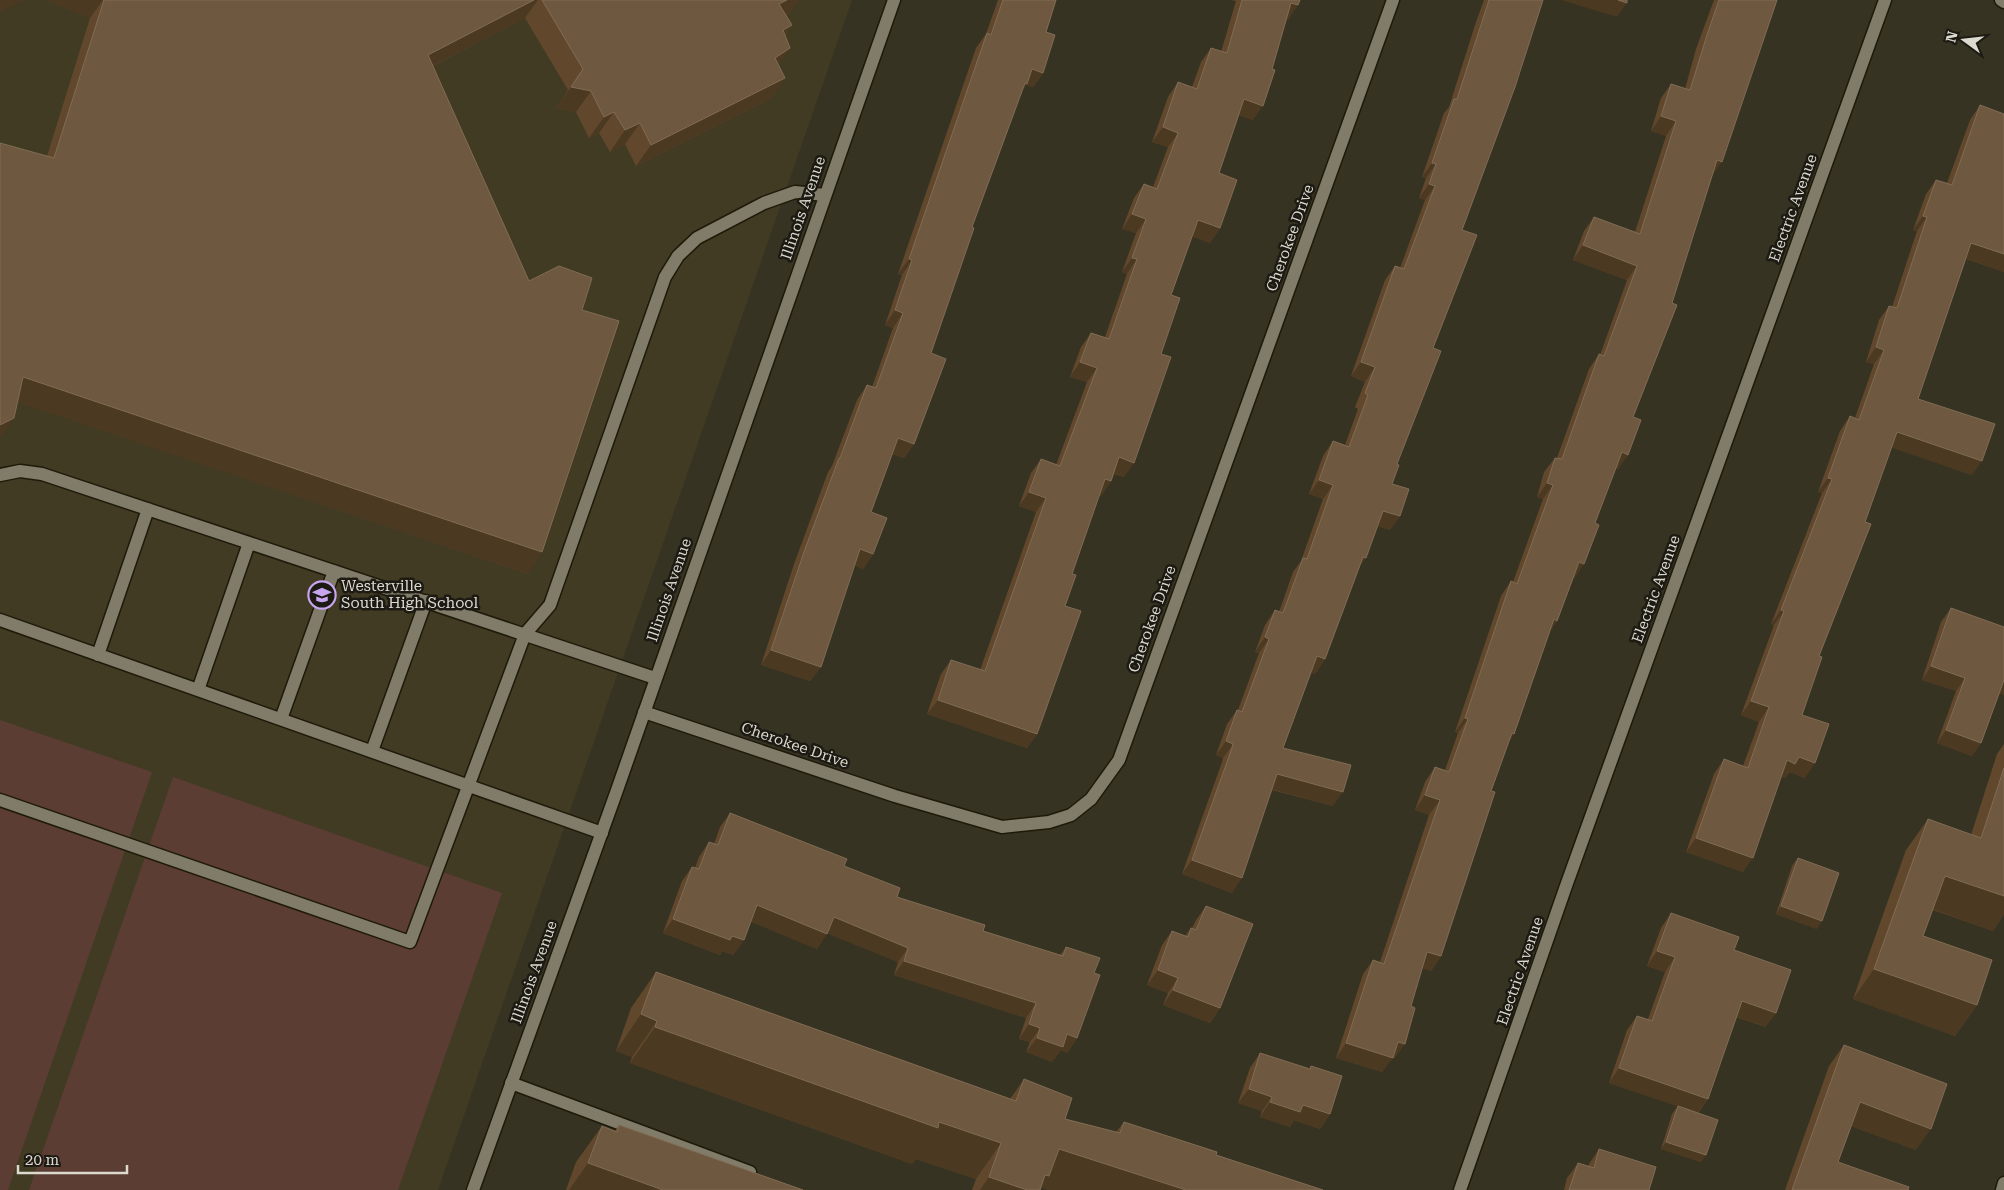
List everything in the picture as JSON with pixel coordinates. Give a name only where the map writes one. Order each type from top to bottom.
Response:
[{"type":"street","name":"Illinois Avenue","points":[[473,1190],[602,833],[894,0]]},
{"type":"street","name":"Cherokee Drive","points":[[644,712],[895,796],[1002,827],[1049,822],[1071,815],[1091,798],[1119,760],[1393,0]]},
{"type":"street","name":"Electric Avenue","points":[[1460,1190],[1566,886],[1885,0]]},
{"type":"street","points":[[0,800],[410,942],[525,634],[550,605],[665,277],[678,256],[697,238],[756,207],[795,192],[825,195]]},
{"type":"street","points":[[0,475],[20,471],[42,474],[656,678]]},
{"type":"street","points":[[98,655],[148,509]]},
{"type":"street","points":[[198,690],[249,543]]},
{"type":"street","points":[[281,719],[334,571]]},
{"type":"street","points":[[372,752],[426,601]]},
{"type":"street","points":[[0,620],[602,833]]},
{"type":"street","points":[[511,1083],[763,1176]]},
{"type":"street","points":[[2002,1190],[2004,1183]]},
{"type":"shaded area","name":"Westerville South High School","points":[[0,0],[852,0],[438,1190],[0,1190]]},
{"type":"shaded area","points":[[0,720],[152,772],[8,1190],[0,1190]]},
{"type":"shaded area","points":[[173,777],[502,893],[398,1190],[29,1190]]},
{"type":"building","name":"Westerville South High School","points":[[104,0],[534,0],[428,55],[529,281],[559,266],[592,278],[582,310],[619,321],[542,552],[23,377],[14,418],[0,425],[0,143],[54,158]]},
{"type":"building","points":[[542,0],[787,0],[779,4],[792,25],[783,30],[790,48],[775,58],[785,78],[651,145],[640,123],[625,130],[614,112],[604,117],[591,91],[571,87],[583,69]]},
{"type":"building","points":[[1003,0],[1056,0],[1046,32],[1055,35],[1043,73],[1032,69],[1027,84],[1025,83],[972,227],[974,228],[931,353],[946,359],[914,444],[898,438],[871,512],[887,518],[873,554],[860,549],[821,667],[771,650],[805,549],[867,385],[876,388],[903,313],[895,310],[912,260],[909,259],[987,33],[991,35]]},
{"type":"building","points":[[1242,0],[1300,0],[1298,5],[1291,3],[1272,69],[1275,70],[1263,106],[1244,99],[1219,173],[1237,180],[1220,228],[1198,220],[1171,295],[1180,298],[1161,354],[1171,357],[1134,463],[1119,457],[1111,481],[1105,479],[1072,574],[1076,575],[1065,606],[1081,611],[1037,734],[938,700],[951,660],[985,671],[1046,498],[1029,492],[1041,459],[1060,466],[1097,368],[1080,362],[1091,333],[1109,339],[1137,259],[1132,258],[1146,219],[1132,214],[1144,184],[1157,189],[1178,133],[1163,127],[1178,82],[1197,89],[1211,48],[1227,53]]},
{"type":"building","points":[[1489,0],[1543,0],[1515,87],[1462,230],[1477,235],[1433,348],[1441,351],[1397,464],[1399,465],[1392,484],[1409,489],[1400,516],[1383,511],[1366,558],[1363,557],[1325,659],[1317,656],[1283,748],[1351,765],[1343,792],[1277,774],[1242,878],[1192,860],[1232,748],[1233,744],[1226,741],[1237,710],[1242,712],[1269,639],[1265,637],[1275,610],[1283,613],[1303,558],[1307,559],[1333,485],[1319,480],[1333,441],[1349,447],[1368,395],[1365,393],[1375,367],[1361,362],[1395,266],[1404,269],[1435,186],[1429,184],[1436,164],[1432,163],[1454,99],[1457,99]]},
{"type":"building","points":[[1719,0],[1777,0],[1722,162],[1717,160],[1672,303],[1677,305],[1633,417],[1641,420],[1628,455],[1622,452],[1595,523],[1599,525],[1584,564],[1579,562],[1557,621],[1554,619],[1514,734],[1512,733],[1491,791],[1495,792],[1441,956],[1427,952],[1411,1006],[1415,1008],[1405,1044],[1398,1042],[1393,1058],[1346,1043],[1373,960],[1384,964],[1440,800],[1425,795],[1435,767],[1449,772],[1468,719],[1465,718],[1511,581],[1517,584],[1553,485],[1547,483],[1555,458],[1562,459],[1599,354],[1604,356],[1637,266],[1583,245],[1594,217],[1640,234],[1676,121],[1661,116],[1671,84],[1690,90]]},
{"type":"building","points":[[1980,105],[2004,114],[2004,254],[1971,243],[1918,399],[1995,424],[1982,461],[1897,432],[1865,522],[1871,524],[1819,656],[1822,657],[1802,715],[1829,724],[1815,763],[1799,757],[1795,764],[1787,760],[1753,858],[1696,838],[1724,759],[1748,768],[1769,707],[1751,701],[1784,611],[1781,610],[1832,479],[1828,478],[1850,416],[1859,420],[1884,350],[1876,347],[1889,306],[1897,308],[1927,217],[1923,216],[1936,180],[1952,185]]},
{"type":"building","points":[[1951,608],[2004,627],[2004,680],[1981,743],[1946,730],[1965,678],[1931,666]]},
{"type":"building","points":[[2004,768],[2004,896],[1945,876],[1923,936],[1992,960],[1977,1005],[1874,969],[1928,819],[1981,838]]},
{"type":"building","points":[[730,813],[847,859],[844,866],[900,888],[897,897],[985,925],[983,931],[1063,956],[1066,947],[1100,958],[1094,973],[1100,975],[1077,1038],[1067,1034],[1063,1047],[1037,1038],[1040,1028],[1029,1024],[1036,1003],[904,961],[908,948],[834,917],[827,934],[757,905],[744,940],[732,936],[730,940],[673,919],[692,867],[699,869],[709,842],[718,845]]},
{"type":"building","points":[[1798,858],[1839,873],[1822,921],[1781,906]]},
{"type":"building","points":[[1206,906],[1253,924],[1220,1008],[1173,990],[1178,978],[1158,970],[1172,931],[1188,937],[1191,928],[1196,930]]},
{"type":"building","points":[[1671,913],[1739,937],[1734,950],[1791,970],[1776,1013],[1742,1001],[1708,1099],[1619,1068],[1637,1016],[1652,1021],[1675,957],[1657,951]]},
{"type":"building","points":[[656,972],[1016,1101],[1024,1079],[1072,1098],[1065,1119],[1120,1133],[1124,1122],[1217,1152],[1216,1155],[1323,1190],[1186,1190],[1059,1149],[1049,1176],[1045,1175],[1040,1190],[1027,1190],[989,1177],[1001,1143],[939,1122],[938,1128],[655,1027],[657,1021],[641,1014]]},
{"type":"building","points":[[1844,1045],[1947,1084],[1931,1129],[1860,1102],[1838,1162],[1909,1187],[1908,1190],[1792,1190]]},
{"type":"building","points":[[1260,1053],[1310,1069],[1311,1066],[1342,1076],[1330,1114],[1303,1105],[1300,1112],[1270,1102],[1272,1097],[1249,1089]]},
{"type":"building","points":[[1678,1106],[1718,1120],[1706,1155],[1666,1142]]},
{"type":"building","points":[[619,1125],[803,1190],[663,1190],[588,1163],[602,1126],[617,1132]]},
{"type":"building","points":[[1599,1149],[1656,1167],[1649,1190],[1569,1190],[1578,1163],[1594,1168]]},
{"type":"place","name":"Westerville South High School","points":[[322,595]]}]
